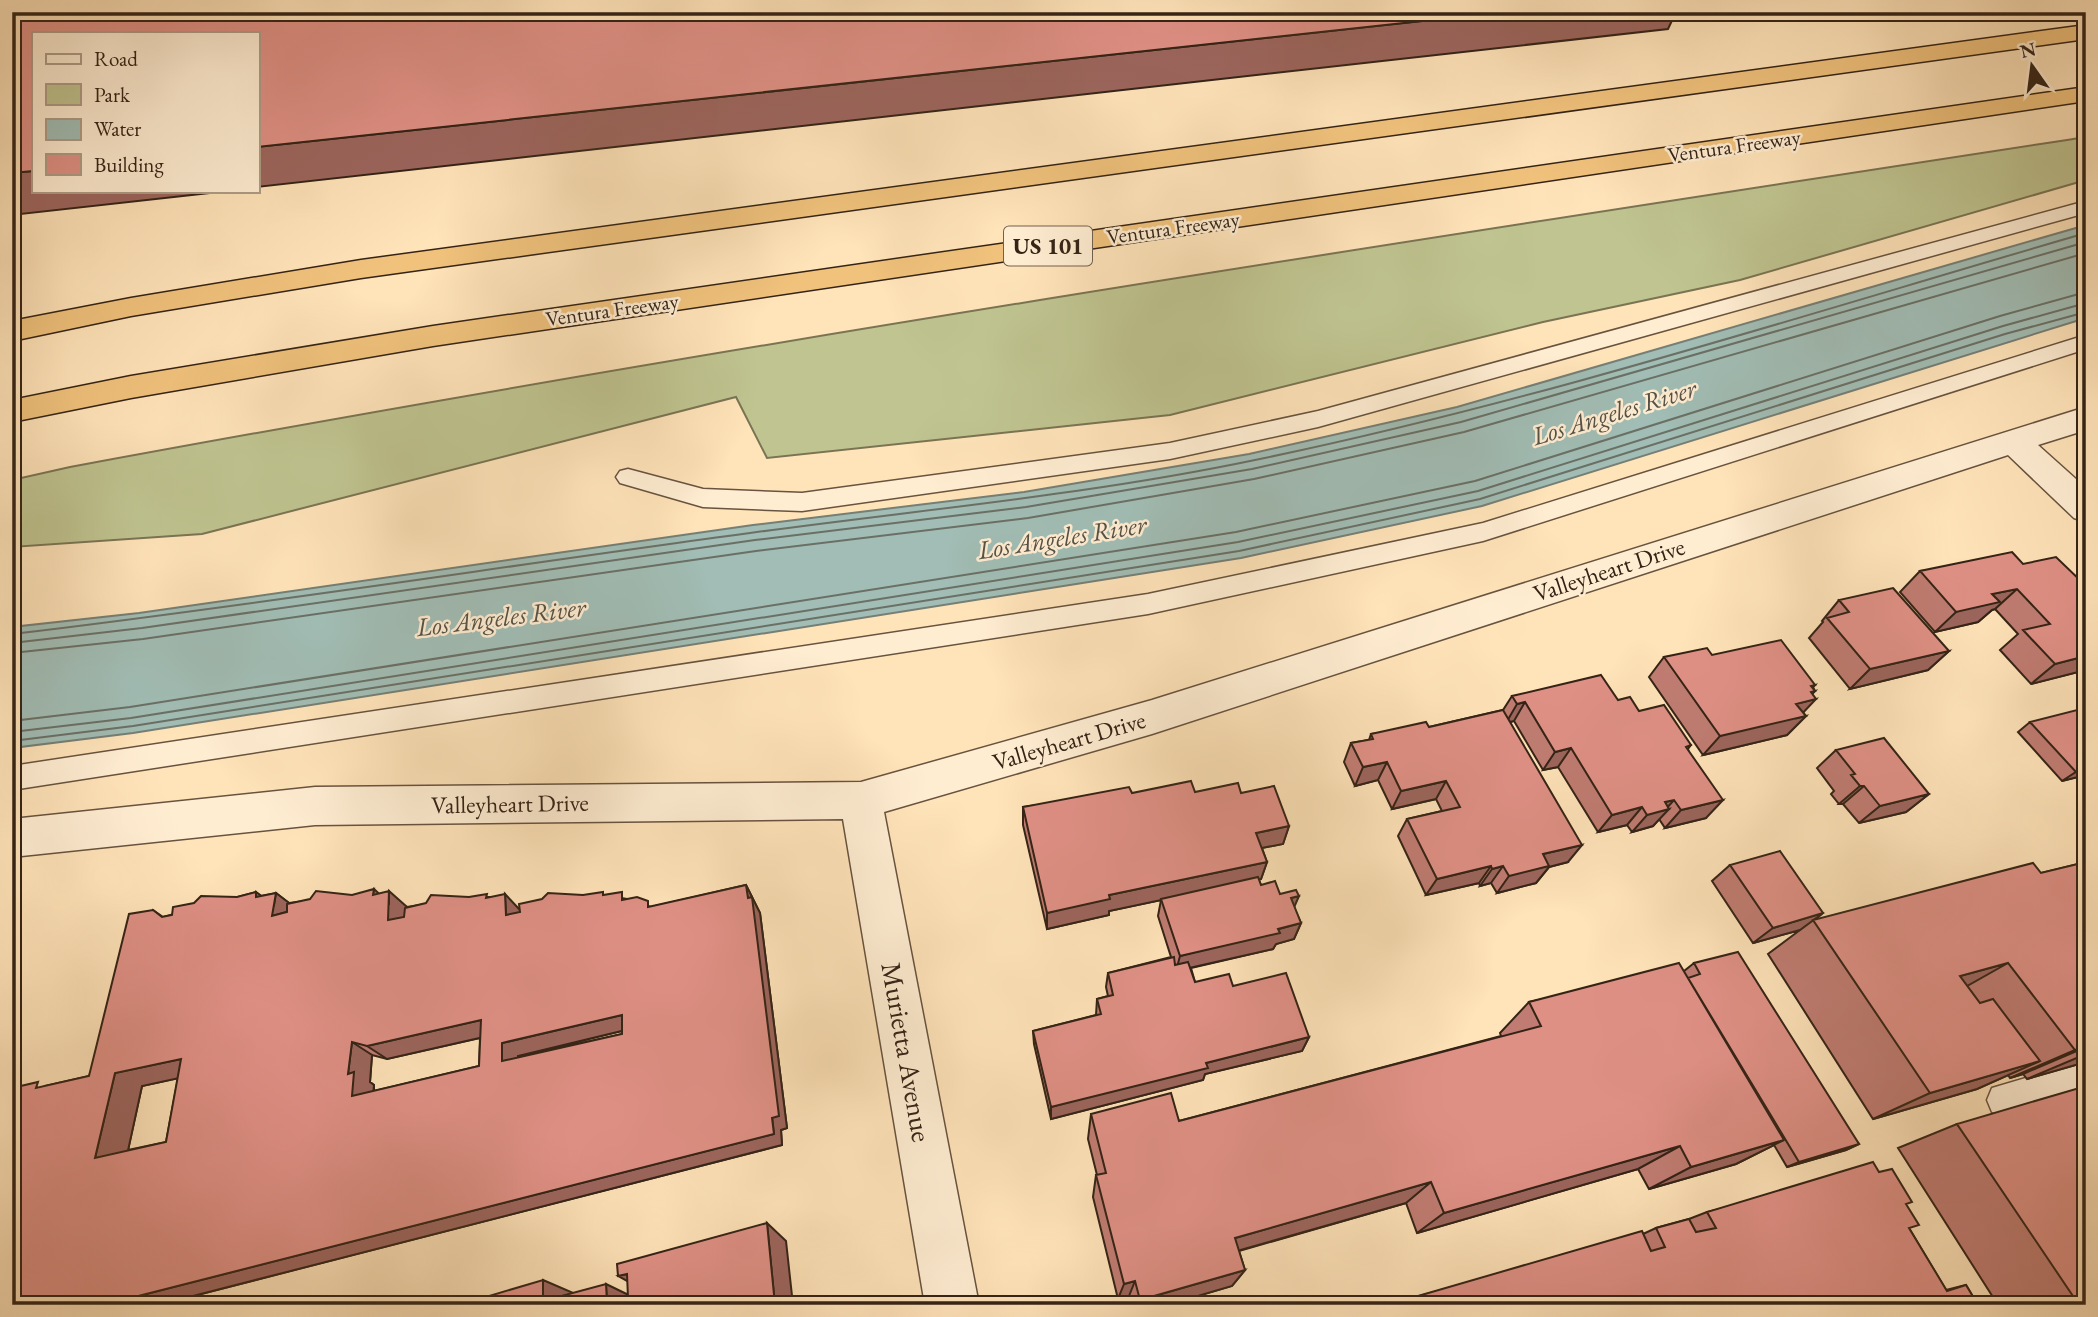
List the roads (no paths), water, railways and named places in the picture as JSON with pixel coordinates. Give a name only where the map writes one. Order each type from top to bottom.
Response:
[{"type":"highway","points":[[12,331],[131,307],[361,269],[2086,32]]},
{"type":"highway","name":"Ventura Freeway","points":[[12,411],[131,387],[433,336],[2086,94]]},
{"type":"street","name":"Valleyheart Drive","points":[[12,838],[315,806],[861,800],[1152,717],[2086,418]]},
{"type":"street","points":[[2012,440],[2086,509]]},
{"type":"street","name":"Murietta Avenue","points":[[861,800],[953,1305]]},
{"type":"lane","points":[[628,477],[703,498],[802,502],[1170,450],[1318,419],[2086,207]]},
{"type":"lane","points":[[12,778],[545,699],[1148,604],[1483,532],[2086,342]]},
{"type":"lane","points":[[2004,1100],[2086,1076]]},
{"type":"water","name":"Los Angeles River","points":[[2086,225],[2086,318],[1482,506],[1241,558],[133,733],[12,748],[12,627],[139,613],[753,525],[1024,492],[1249,454],[1457,407]]}]
